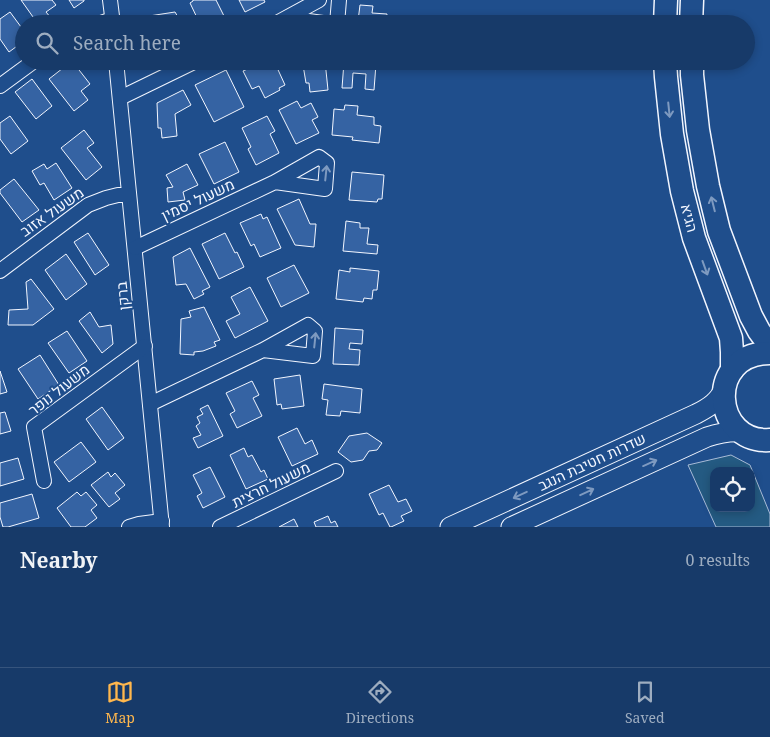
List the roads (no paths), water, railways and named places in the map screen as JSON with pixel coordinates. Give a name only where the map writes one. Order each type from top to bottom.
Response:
[{"type":"highway","points":[[665,15],[666,0]]},
{"type":"highway","points":[[691,15],[692,0]]},
{"type":"highway","name":"הגיא","points":[[666,70],[672,134],[682,191],[694,238],[731,338],[732,352],[723,395],[726,411],[735,426],[760,440]]},
{"type":"highway","name":"הגיא","points":[[692,70],[698,130],[708,186],[720,231],[751,316],[770,346]]},
{"type":"highway","points":[[728,378],[738,364],[752,355],[770,352]]},
{"type":"main road","name":"שדרות חטיבת הנגב","points":[[450,527],[682,421],[710,406],[720,396],[728,378]]},
{"type":"main road","name":"שדרות חטיבת הנגב","points":[[511,527],[707,437],[730,431],[760,440]]},
{"type":"street","points":[[110,0],[111,15]]},
{"type":"street","points":[[292,15],[319,0]]},
{"type":"street","points":[[338,15],[339,0]]},
{"type":"street","points":[[0,86],[22,70]]},
{"type":"street","name":"ברקן","points":[[117,70],[162,524]]},
{"type":"street","points":[[120,98],[178,70]]},
{"type":"street","name":"משעול יסמין","points":[[135,248],[275,182]]},
{"type":"street","name":"משעול אזוב","points":[[0,270],[82,208],[106,198],[129,195]]},
{"type":"street","name":"משעול נופר","points":[[44,481],[34,427],[145,346]]},
{"type":"street","points":[[150,404],[263,350]]},
{"type":"street","name":"משעול חרצית","points":[[220,527],[336,471]]},
{"type":"street","points":[[129,527],[139,524],[162,524]]}]
